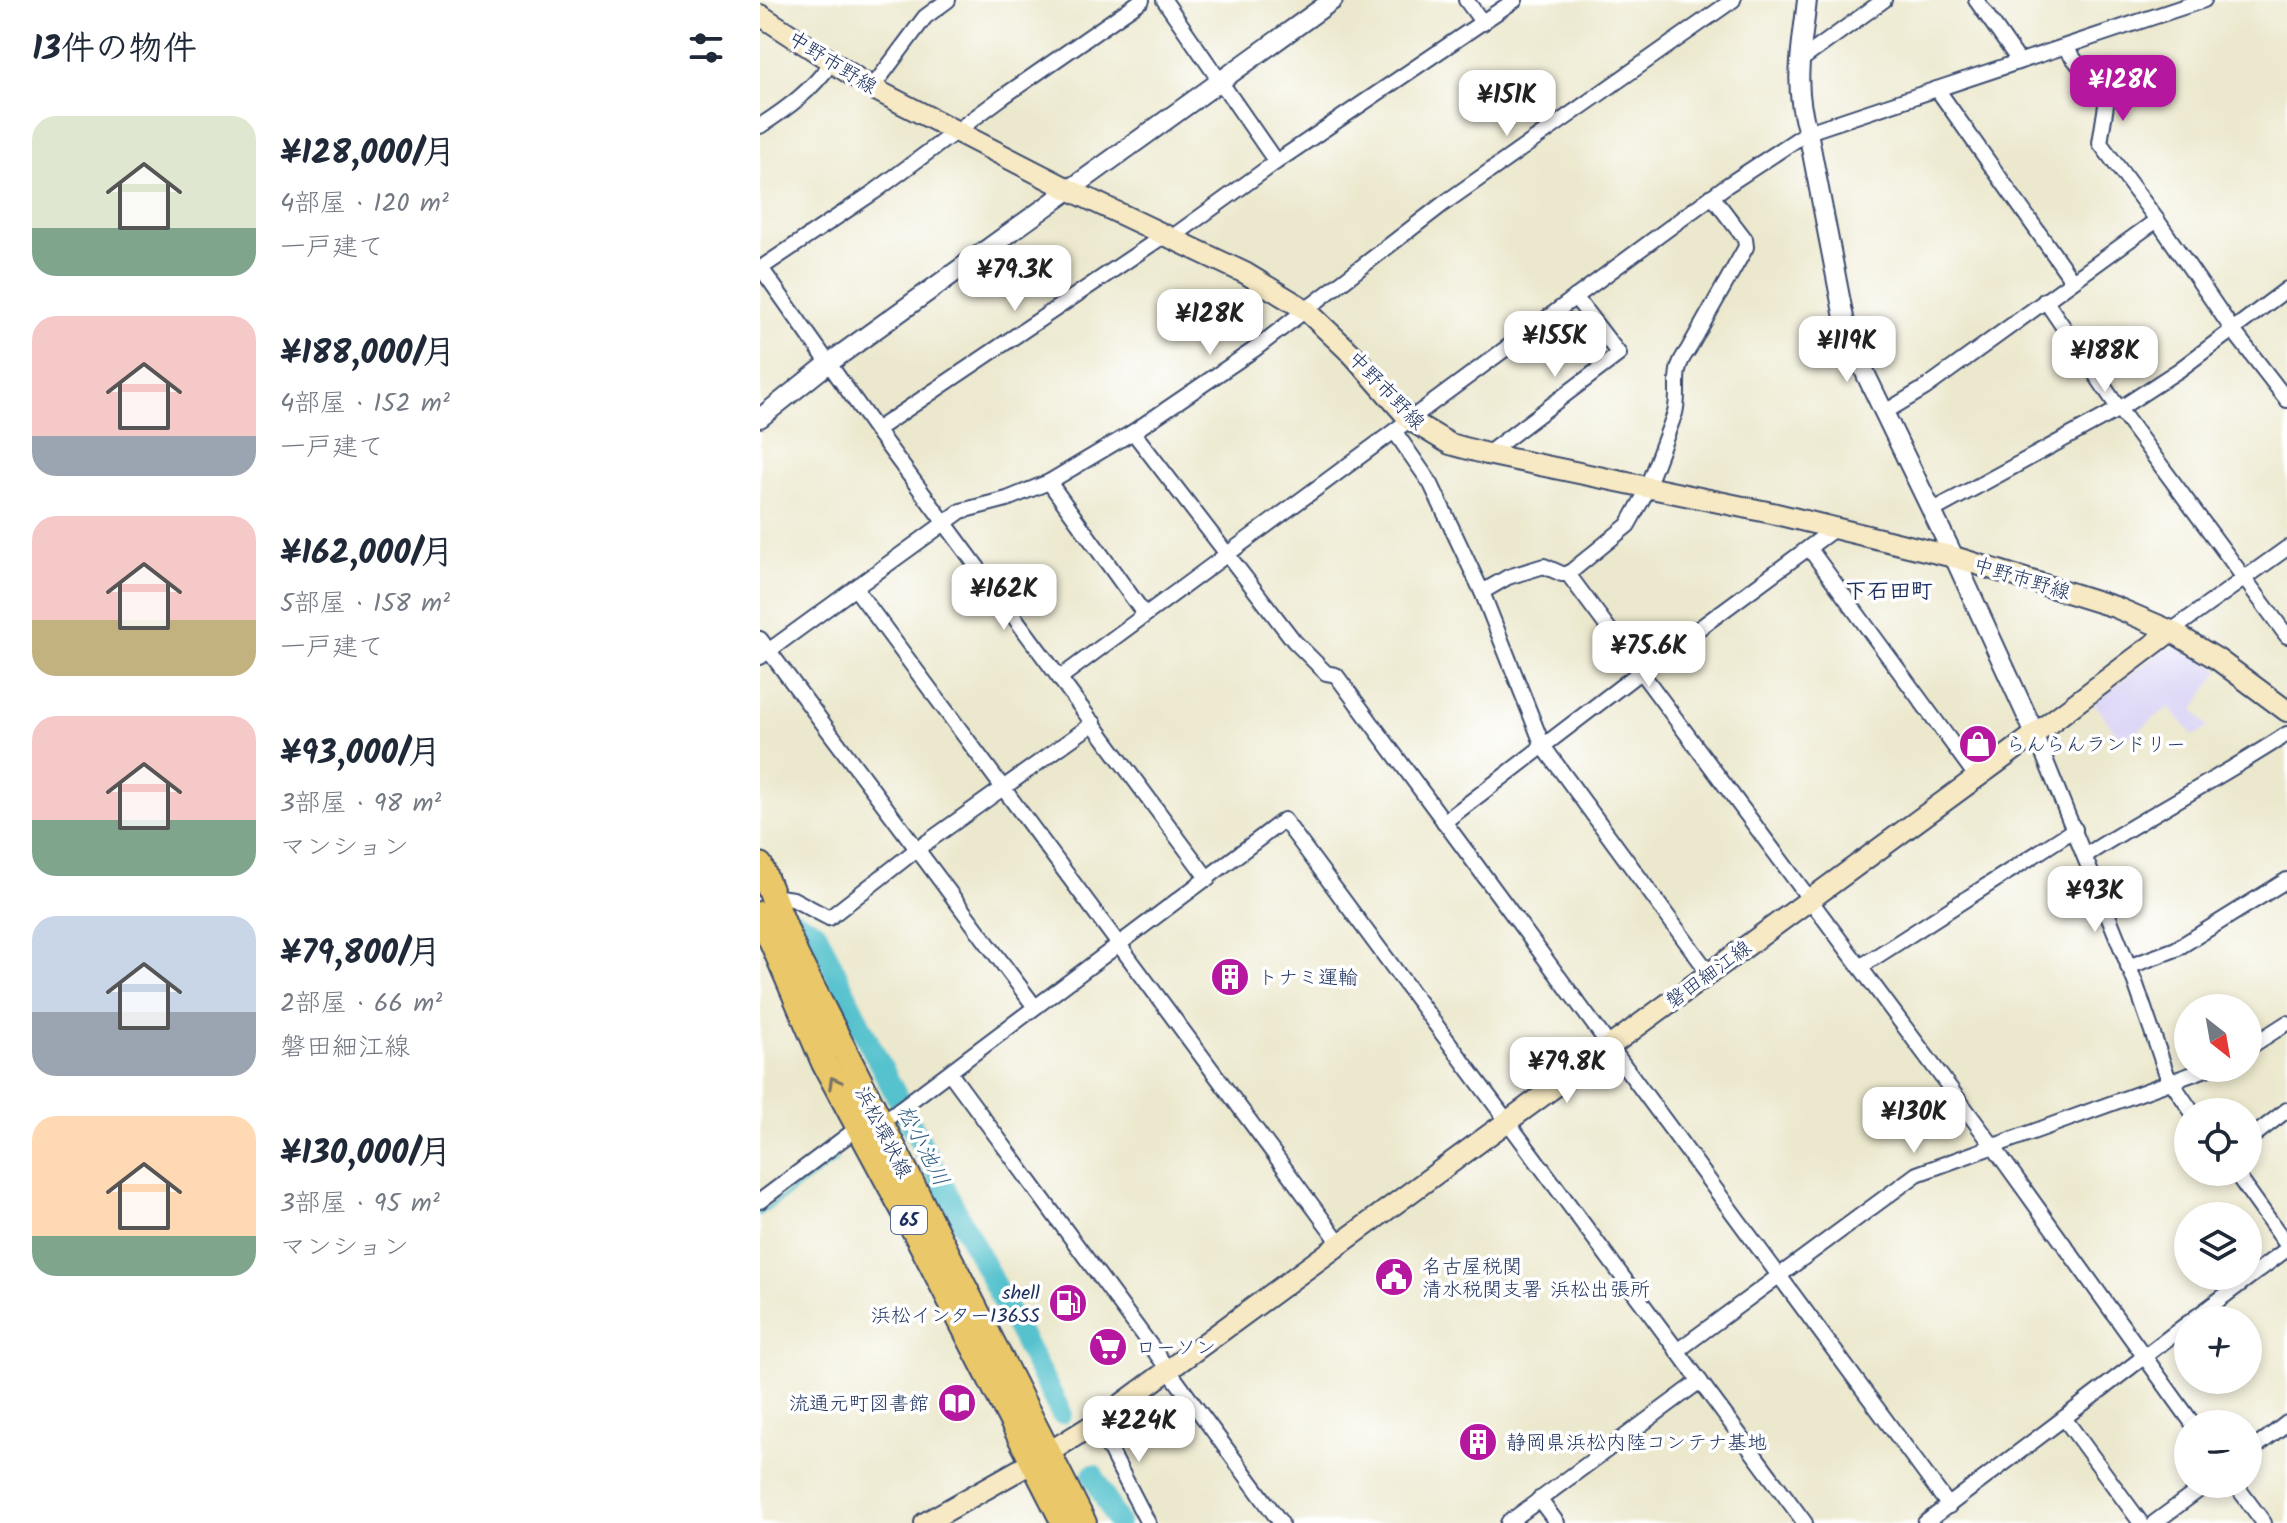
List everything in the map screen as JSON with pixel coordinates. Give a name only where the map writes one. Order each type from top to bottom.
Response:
[{"type":"main road","name":"中野市野線","points":[[760,15],[872,88],[1070,190],[1245,273],[1306,310],[1354,356],[1403,426],[1487,454],[1954,557],[2115,607],[2171,631]]},
{"type":"main road","name":"磐田細江線","points":[[925,1523],[1096,1423],[2171,631]]},
{"type":"main road","points":[[2171,631],[2217,659],[2287,711]]},
{"type":"main road","name":"浜松環状線","points":[[760,865],[763,909],[824,1063],[876,1122]]},
{"type":"main road","name":"浜松環状線","points":[[763,909],[786,931],[1040,1458],[1064,1523]]},
{"type":"main road","name":"浜松環状線","points":[[1040,1458],[1084,1523]]},
{"type":"street","points":[[872,88],[925,17],[948,0]]},
{"type":"street","points":[[1142,0],[874,192],[760,265],[876,430],[1208,879]]},
{"type":"street","points":[[1164,0],[1276,162]]},
{"type":"street","points":[[760,418],[829,363],[1333,0]]},
{"type":"street","points":[[1466,0],[1483,23]]},
{"type":"street","points":[[876,430],[1159,239],[1171,238],[1276,162],[1515,0]]},
{"type":"street","points":[[1035,1007],[763,649],[855,588],[961,511],[1007,499],[1049,482],[1133,432],[1255,349],[1443,204],[1733,0]]},
{"type":"street","points":[[1807,0],[1797,91],[1808,132],[1845,323],[1867,377],[2035,734],[2086,855],[2171,1083],[2182,1098]]},
{"type":"street","points":[[1801,60],[1884,0]]},
{"type":"street","points":[[1976,0],[2019,61]]},
{"type":"street","points":[[1061,677],[1712,196],[1808,132],[2203,0]]},
{"type":"street","points":[[2065,48],[2107,99],[2100,143],[2232,329],[2287,400]]},
{"type":"street","points":[[760,126],[817,83],[831,63]]},
{"type":"street","points":[[1937,89],[2072,280]]},
{"type":"street","points":[[1482,592],[1508,577],[1544,566],[1568,574],[1621,533],[1639,507],[1677,402],[1677,364],[1746,247],[1745,239],[1712,196]]},
{"type":"street","points":[[1885,412],[1925,388],[2157,220]]},
{"type":"street","points":[[1932,511],[2119,409],[2179,370],[2287,289]]},
{"type":"street","points":[[1487,454],[1619,354],[1575,297]]},
{"type":"street","points":[[2045,300],[2119,409],[2287,636]]},
{"type":"street","points":[[1403,426],[1482,592],[1543,746],[1709,973]]},
{"type":"street","points":[[1133,432],[1294,641],[1326,673],[1336,675],[1949,1506]]},
{"type":"street","points":[[1049,482],[1145,615]]},
{"type":"street","points":[[1444,822],[1834,529]]},
{"type":"street","points":[[1809,548],[1976,776]]},
{"type":"street","points":[[2171,631],[2287,548]]},
{"type":"street","points":[[1568,574],[1993,1146],[2183,1410]]},
{"type":"street","points":[[855,588],[1340,1243]]},
{"type":"street","points":[[763,909],[793,899],[829,918],[916,850],[1094,723]]},
{"type":"street","points":[[2086,855],[2157,810],[2229,772],[2287,734]]},
{"type":"street","points":[[760,1201],[876,1122],[914,1100],[1284,820],[1805,1523]]},
{"type":"street","points":[[1860,967],[2075,829]]},
{"type":"street","points":[[2128,967],[2176,949],[2287,880]]},
{"type":"street","points":[[2262,1040],[2286,1026]]},
{"type":"street","points":[[950,1073],[1281,1523]]},
{"type":"street","points":[[1677,1351],[1917,1174],[2174,1082]]},
{"type":"street","points":[[2262,1129],[2287,1110]]},
{"type":"street","points":[[2210,1306],[2287,1247],[2245,1186]]},
{"type":"street","points":[[1925,1523],[2174,1333]]},
{"type":"street","points":[[1508,1523],[1700,1381]]},
{"type":"street","points":[[2064,1418],[2141,1523]]},
{"type":"street","points":[[1096,1423],[1148,1523]]},
{"type":"street","points":[[2262,1442],[2287,1423]]},
{"type":"street","points":[[2154,1523],[2188,1498]]},
{"type":"street","points":[[2245,1498],[2264,1523]]},
{"type":"street","points":[[1539,1499],[1557,1523]]},
{"type":"shaded area","points":[[2182,647],[2220,670],[2194,709],[2208,727],[2194,736],[2169,707],[2123,742],[2094,703],[2166,648]]},
{"type":"waterway","name":"松小池川","points":[[768,908],[816,932],[869,1043],[1061,1413]]},
{"type":"waterway","points":[[760,1214],[836,1160]]},
{"type":"waterway","name":"松小池川","points":[[1093,1475],[1118,1523]]},
{"type":"place","name":"らんらんランドリー","points":[[1978,744]]},
{"type":"place","name":"トナミ運輸","points":[[1230,977]]},
{"type":"place","name":"名古屋税関 清水税関支署 浜松出張所","points":[[1394,1277]]},
{"type":"place","name":"shell 浜松インター136SS","points":[[1068,1303]]},
{"type":"place","name":"ローソン","points":[[1108,1347]]},
{"type":"place","name":"流通元町図書館","points":[[957,1403]]},
{"type":"place","name":"静岡県浜松内陸コンテナ基地","points":[[1478,1442]]},
{"type":"district","name":"下石田町","points":[[1889,590]]}]
